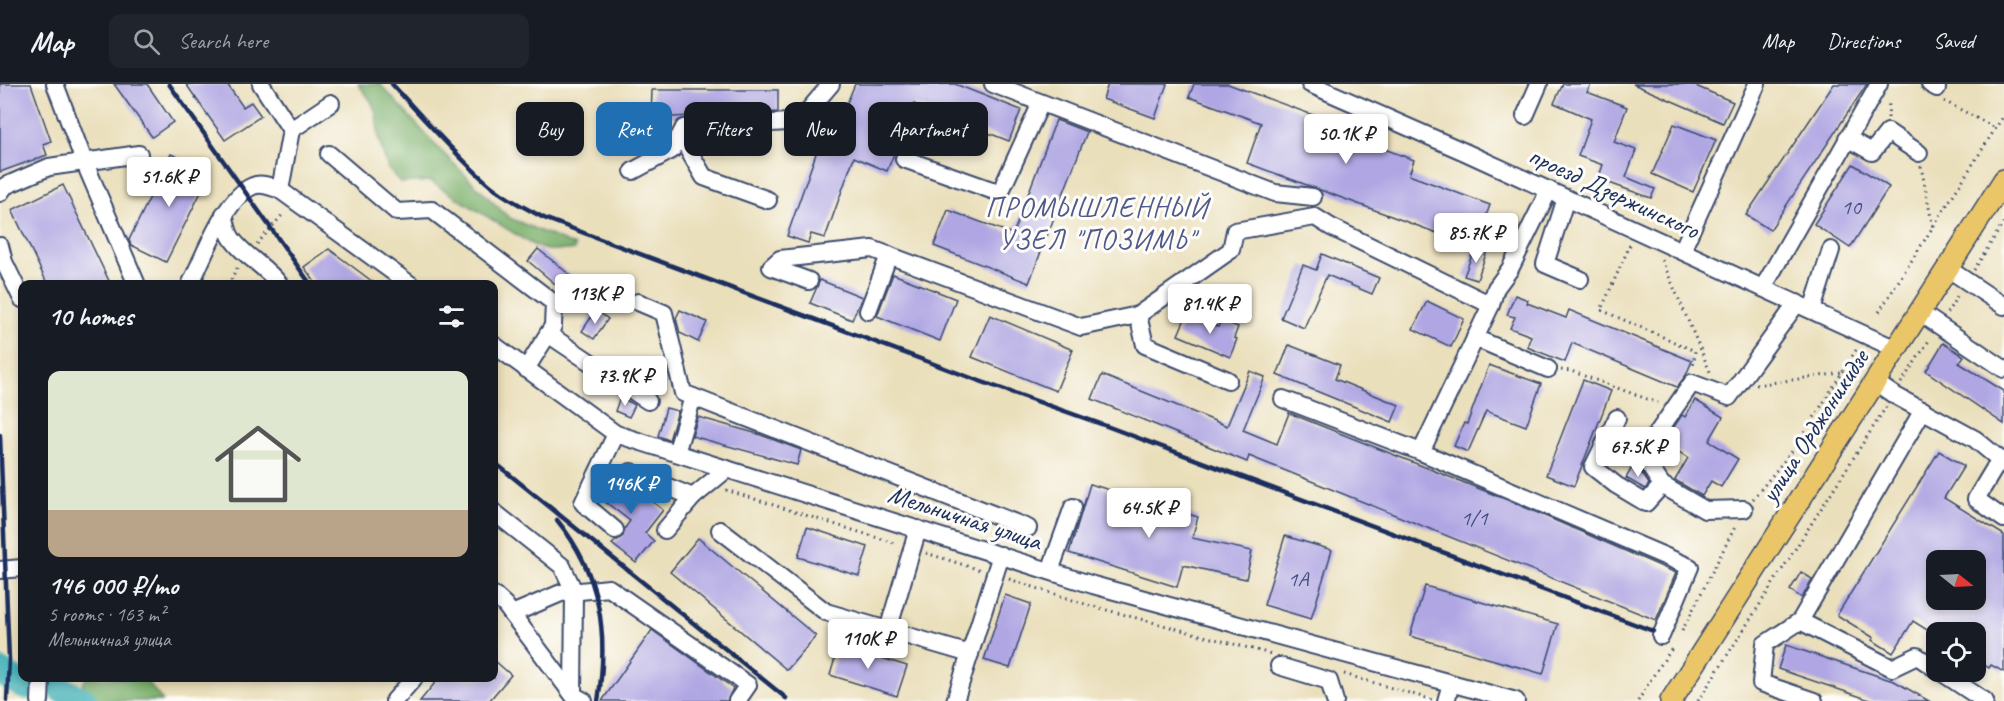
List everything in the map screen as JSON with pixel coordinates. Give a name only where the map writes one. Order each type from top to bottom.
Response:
[{"type":"main road","name":"улица Орджоникидзе","points":[[1671,701],[2004,180]]},
{"type":"street","points":[[55,84],[84,161],[135,280]]},
{"type":"street","points":[[261,84],[291,130],[280,190]]},
{"type":"street","points":[[772,123],[802,118],[831,84]]},
{"type":"street","points":[[993,84],[1275,193],[1313,197]]},
{"type":"street","name":"проезд Дзержинского","points":[[1310,84],[1331,88],[1896,349]]},
{"type":"street","points":[[1525,116],[1539,84]]},
{"type":"street","points":[[1682,251],[1757,84]]},
{"type":"street","points":[[1763,288],[1847,138],[1884,89]]},
{"type":"street","points":[[905,156],[904,159],[1000,193],[1041,103]]},
{"type":"street","points":[[291,130],[332,104]]},
{"type":"street","points":[[633,171],[672,150],[684,128]]},
{"type":"street","points":[[1847,138],[1872,152],[1888,132],[1919,153]]},
{"type":"street","points":[[0,193],[5,186],[49,168],[139,154]]},
{"type":"street","points":[[329,154],[397,212],[432,210],[554,303],[553,326],[526,369]]},
{"type":"street","points":[[692,156],[704,177],[768,200]]},
{"type":"street","points":[[192,280],[224,214],[244,191],[254,185],[266,185],[280,190],[404,280]]},
{"type":"street","points":[[1421,452],[1491,305],[1496,288],[1510,268],[1549,190]]},
{"type":"street","points":[[1566,198],[1545,264],[1580,279]]},
{"type":"street","points":[[224,214],[231,237],[275,280]]},
{"type":"street","points":[[809,281],[771,267],[780,259],[872,249],[1081,327],[1138,315],[1231,250],[1235,231],[1315,217],[1491,305]]},
{"type":"street","points":[[0,246],[4,262],[18,291]]},
{"type":"street","points":[[1744,509],[1706,510],[1662,485],[1642,455],[1692,383],[1729,397],[1804,307],[1832,250]]},
{"type":"street","points":[[868,311],[889,255]]},
{"type":"street","points":[[1947,268],[2004,306]]},
{"type":"street","points":[[638,302],[664,313],[683,393],[1028,528]]},
{"type":"street","points":[[1919,312],[2004,369]]},
{"type":"street","points":[[1138,315],[1145,345],[1228,380]]},
{"type":"street","points":[[548,334],[648,401]]},
{"type":"street","points":[[1475,338],[1548,369]]},
{"type":"street","name":"Мельничная улица","points":[[498,348],[616,434],[1050,571],[1516,701]]},
{"type":"street","points":[[1875,382],[1894,395],[1975,439],[2002,461],[1976,499],[2004,519]]},
{"type":"street","points":[[676,453],[693,397]]},
{"type":"street","points":[[1283,399],[1421,452],[1690,567],[1661,636]]},
{"type":"street","points":[[1815,701],[1761,683],[1766,644],[1800,621],[1923,410]]},
{"type":"street","points":[[1617,418],[1593,467],[1616,485],[1646,502],[1662,485]]},
{"type":"street","points":[[615,530],[583,503],[616,434]]},
{"type":"street","points":[[665,530],[693,497],[727,469]]},
{"type":"street","points":[[631,472],[693,497]]},
{"type":"street","points":[[1050,571],[1073,507]]},
{"type":"street","points":[[498,515],[562,566],[574,591],[579,698]]},
{"type":"street","points":[[888,630],[918,529]]},
{"type":"street","points":[[720,530],[826,612],[970,654]]},
{"type":"street","points":[[955,701],[1001,555]]},
{"type":"street","points":[[0,570],[18,568]]},
{"type":"street","points":[[512,614],[561,592],[609,588],[748,685],[737,701]]},
{"type":"street","points":[[498,598],[506,605],[579,698]]},
{"type":"street","points":[[1800,621],[1892,668],[1917,656],[1926,662]]},
{"type":"street","points":[[1279,666],[1329,681],[1335,701]]},
{"type":"street","points":[[40,701],[41,682]]},
{"type":"street","points":[[394,701],[411,682]]},
{"type":"street","points":[[1956,682],[1985,701]]},
{"type":"street","points":[[1446,701],[1451,684]]},
{"type":"path","points":[[1934,86],[1938,98],[1996,128]]},
{"type":"path","points":[[1884,89],[1888,132]]},
{"type":"path","points":[[1880,312],[2004,115]]},
{"type":"path","points":[[1919,153],[1933,228]]},
{"type":"path","points":[[230,280],[248,254],[289,207]]},
{"type":"path","points":[[1698,701],[2004,222]]},
{"type":"path","points":[[1637,230],[1601,310],[1695,351],[1692,383]]},
{"type":"path","points":[[1662,260],[1719,393]]},
{"type":"path","points":[[1548,369],[1571,371],[1658,403]]},
{"type":"path","points":[[1736,387],[1841,373]]},
{"type":"path","points":[[1638,701],[1653,676]]},
{"type":"green space","points":[[358,84],[380,84],[441,151],[510,218],[575,246],[574,250],[546,250],[533,245],[430,181],[401,183],[388,169],[379,140],[376,113],[371,101]]},
{"type":"green space","points":[[84,682],[147,682],[163,701],[74,701]]},
{"type":"building","points":[[0,84],[31,84],[51,141],[43,144],[47,155],[0,172]]},
{"type":"building","points":[[114,84],[147,84],[173,122],[152,137]]},
{"type":"building","points":[[186,84],[227,84],[243,107],[251,102],[261,116],[225,140]]},
{"type":"building","points":[[855,84],[955,84],[1021,110],[1009,141],[988,133],[988,102],[868,102],[868,156],[893,156],[887,171],[854,157],[825,238],[811,234],[808,243],[787,236],[815,156],[856,156],[856,102],[847,102]]},
{"type":"building","points":[[1108,84],[1167,84],[1155,118],[1103,99]]},
{"type":"building","points":[[1194,84],[1228,84],[1365,134],[1363,141],[1414,160],[1409,175],[1490,205],[1475,247],[1247,163],[1261,123],[1189,97]]},
{"type":"building","points":[[1563,84],[1591,84],[1587,92],[1627,107],[1614,142],[1636,150],[1626,177],[1655,189],[1651,198],[1598,179],[1603,165],[1578,156],[1591,119],[1554,103]]},
{"type":"building","points":[[1633,84],[1691,84],[1733,102],[1723,123]]},
{"type":"building","points":[[1834,84],[1867,84],[1770,230],[1746,215]]},
{"type":"building","points":[[652,90],[778,90],[778,112],[772,112],[772,102],[684,102],[684,116],[672,117],[672,102],[652,102]]},
{"type":"building","points":[[1056,120],[1087,132],[1029,283],[934,246],[948,210],[1013,234]]},
{"type":"building","points":[[1674,124],[1716,140],[1693,192],[1652,174]]},
{"type":"building","points":[[171,154],[210,174],[166,262],[131,245],[129,240]]},
{"type":"building","points":[[1853,164],[1889,187],[1850,248],[1814,224]]},
{"type":"building","points":[[63,185],[109,280],[46,280],[12,210]]},
{"type":"building","points":[[1475,247],[1487,251],[1477,280],[1464,276]]},
{"type":"building","points":[[329,249],[370,280],[313,280],[304,267]]},
{"type":"building","points":[[538,249],[591,292],[580,305],[528,261]]},
{"type":"building","points":[[1322,254],[1379,278],[1372,294],[1327,275],[1304,328],[1281,318],[1303,265],[1316,270]]},
{"type":"building","points":[[893,274],[956,299],[940,341],[877,316]]},
{"type":"building","points":[[820,280],[862,297],[852,320],[810,303]]},
{"type":"building","points":[[1515,295],[1528,300],[1527,303],[1566,318],[1569,310],[1692,361],[1677,387],[1572,343],[1565,362],[1527,347],[1531,336],[1510,328],[1515,317],[1507,315]]},
{"type":"building","points":[[1427,301],[1464,319],[1451,347],[1413,329]]},
{"type":"building","points":[[596,310],[608,319],[594,339],[582,331]]},
{"type":"building","points":[[680,310],[707,322],[698,342],[680,333],[676,318]]},
{"type":"building","points":[[1187,314],[1218,327],[1221,320],[1238,327],[1234,338],[1237,339],[1230,357],[1178,335]]},
{"type":"building","points":[[990,315],[1073,350],[1056,391],[972,357]]},
{"type":"building","points":[[1943,343],[1964,356],[1959,363],[2004,391],[2004,424],[1926,371]]},
{"type":"building","points":[[1289,345],[1340,365],[1335,379],[1399,405],[1392,422],[1277,375]]},
{"type":"building","points":[[1489,365],[1541,384],[1526,426],[1486,411],[1468,452],[1454,446],[1464,423],[1467,424]]},
{"type":"building","points":[[1250,371],[1265,377],[1243,430],[1277,444],[1289,413],[1510,501],[1676,573],[1656,620],[1249,456],[1247,462],[1092,399],[1102,375],[1227,426]]},
{"type":"building","points":[[1583,380],[1611,391],[1574,486],[1546,475]]},
{"type":"building","points":[[620,397],[635,405],[629,417],[615,411]]},
{"type":"building","points":[[1695,400],[1723,417],[1709,441],[1738,459],[1721,487],[1711,481],[1702,496],[1675,480],[1688,458],[1664,442],[1682,415],[1685,417]]},
{"type":"building","points":[[666,408],[678,411],[669,440],[658,436]]},
{"type":"building","points":[[698,417],[758,434],[801,450],[797,465],[692,436]]},
{"type":"building","points":[[1939,451],[1964,466],[1944,498],[2004,535],[2004,672],[1991,665],[1989,668],[1986,666],[1986,622],[1926,622],[1926,629],[1913,621],[1893,653],[1872,640],[1874,638],[1837,615]]},
{"type":"building","points":[[1633,466],[1639,469],[1649,484],[1645,489],[1626,478]]},
{"type":"building","points":[[613,470],[663,510],[645,533],[654,541],[636,563],[612,544],[623,536],[630,521],[598,496]]},
{"type":"building","points":[[1090,484],[1198,517],[1192,538],[1252,551],[1246,579],[1183,565],[1177,587],[1069,553]]},
{"type":"building","points":[[807,527],[868,547],[859,576],[798,557]]},
{"type":"building","points":[[1285,536],[1332,550],[1311,619],[1264,605]]},
{"type":"building","points":[[698,538],[816,636],[787,670],[670,572]]},
{"type":"building","points":[[1801,572],[1812,579],[1802,598],[1790,590]]},
{"type":"building","points":[[1425,586],[1558,624],[1543,674],[1410,636]]},
{"type":"building","points":[[1005,595],[1031,604],[1010,668],[984,660]]},
{"type":"building","points":[[652,630],[733,688],[727,701],[602,701]]},
{"type":"building","points":[[839,645],[907,666],[897,696],[830,675]]},
{"type":"building","points":[[1786,645],[1896,682],[1929,701],[1873,701],[1778,669]]},
{"type":"building","points":[[498,664],[511,675],[489,701],[420,701],[436,682],[498,682]]},
{"type":"waterway","points":[[0,671],[24,686]]},
{"type":"waterway","points":[[61,689],[84,701]]},
{"type":"railway","points":[[169,84],[307,280]]},
{"type":"railway","points":[[392,84],[485,181],[506,197],[544,218],[1653,631]]},
{"type":"railway","points":[[0,435],[9,659],[7,701]]},
{"type":"railway","points":[[498,465],[786,698]]},
{"type":"railway","points":[[557,520],[584,562],[598,606],[602,652],[598,701]]},
{"type":"district","name":"ПРОМЫШЛЕННЫЙ УЗЕЛ \"ПОЗИМЬ\"","points":[[1097,223]]}]
